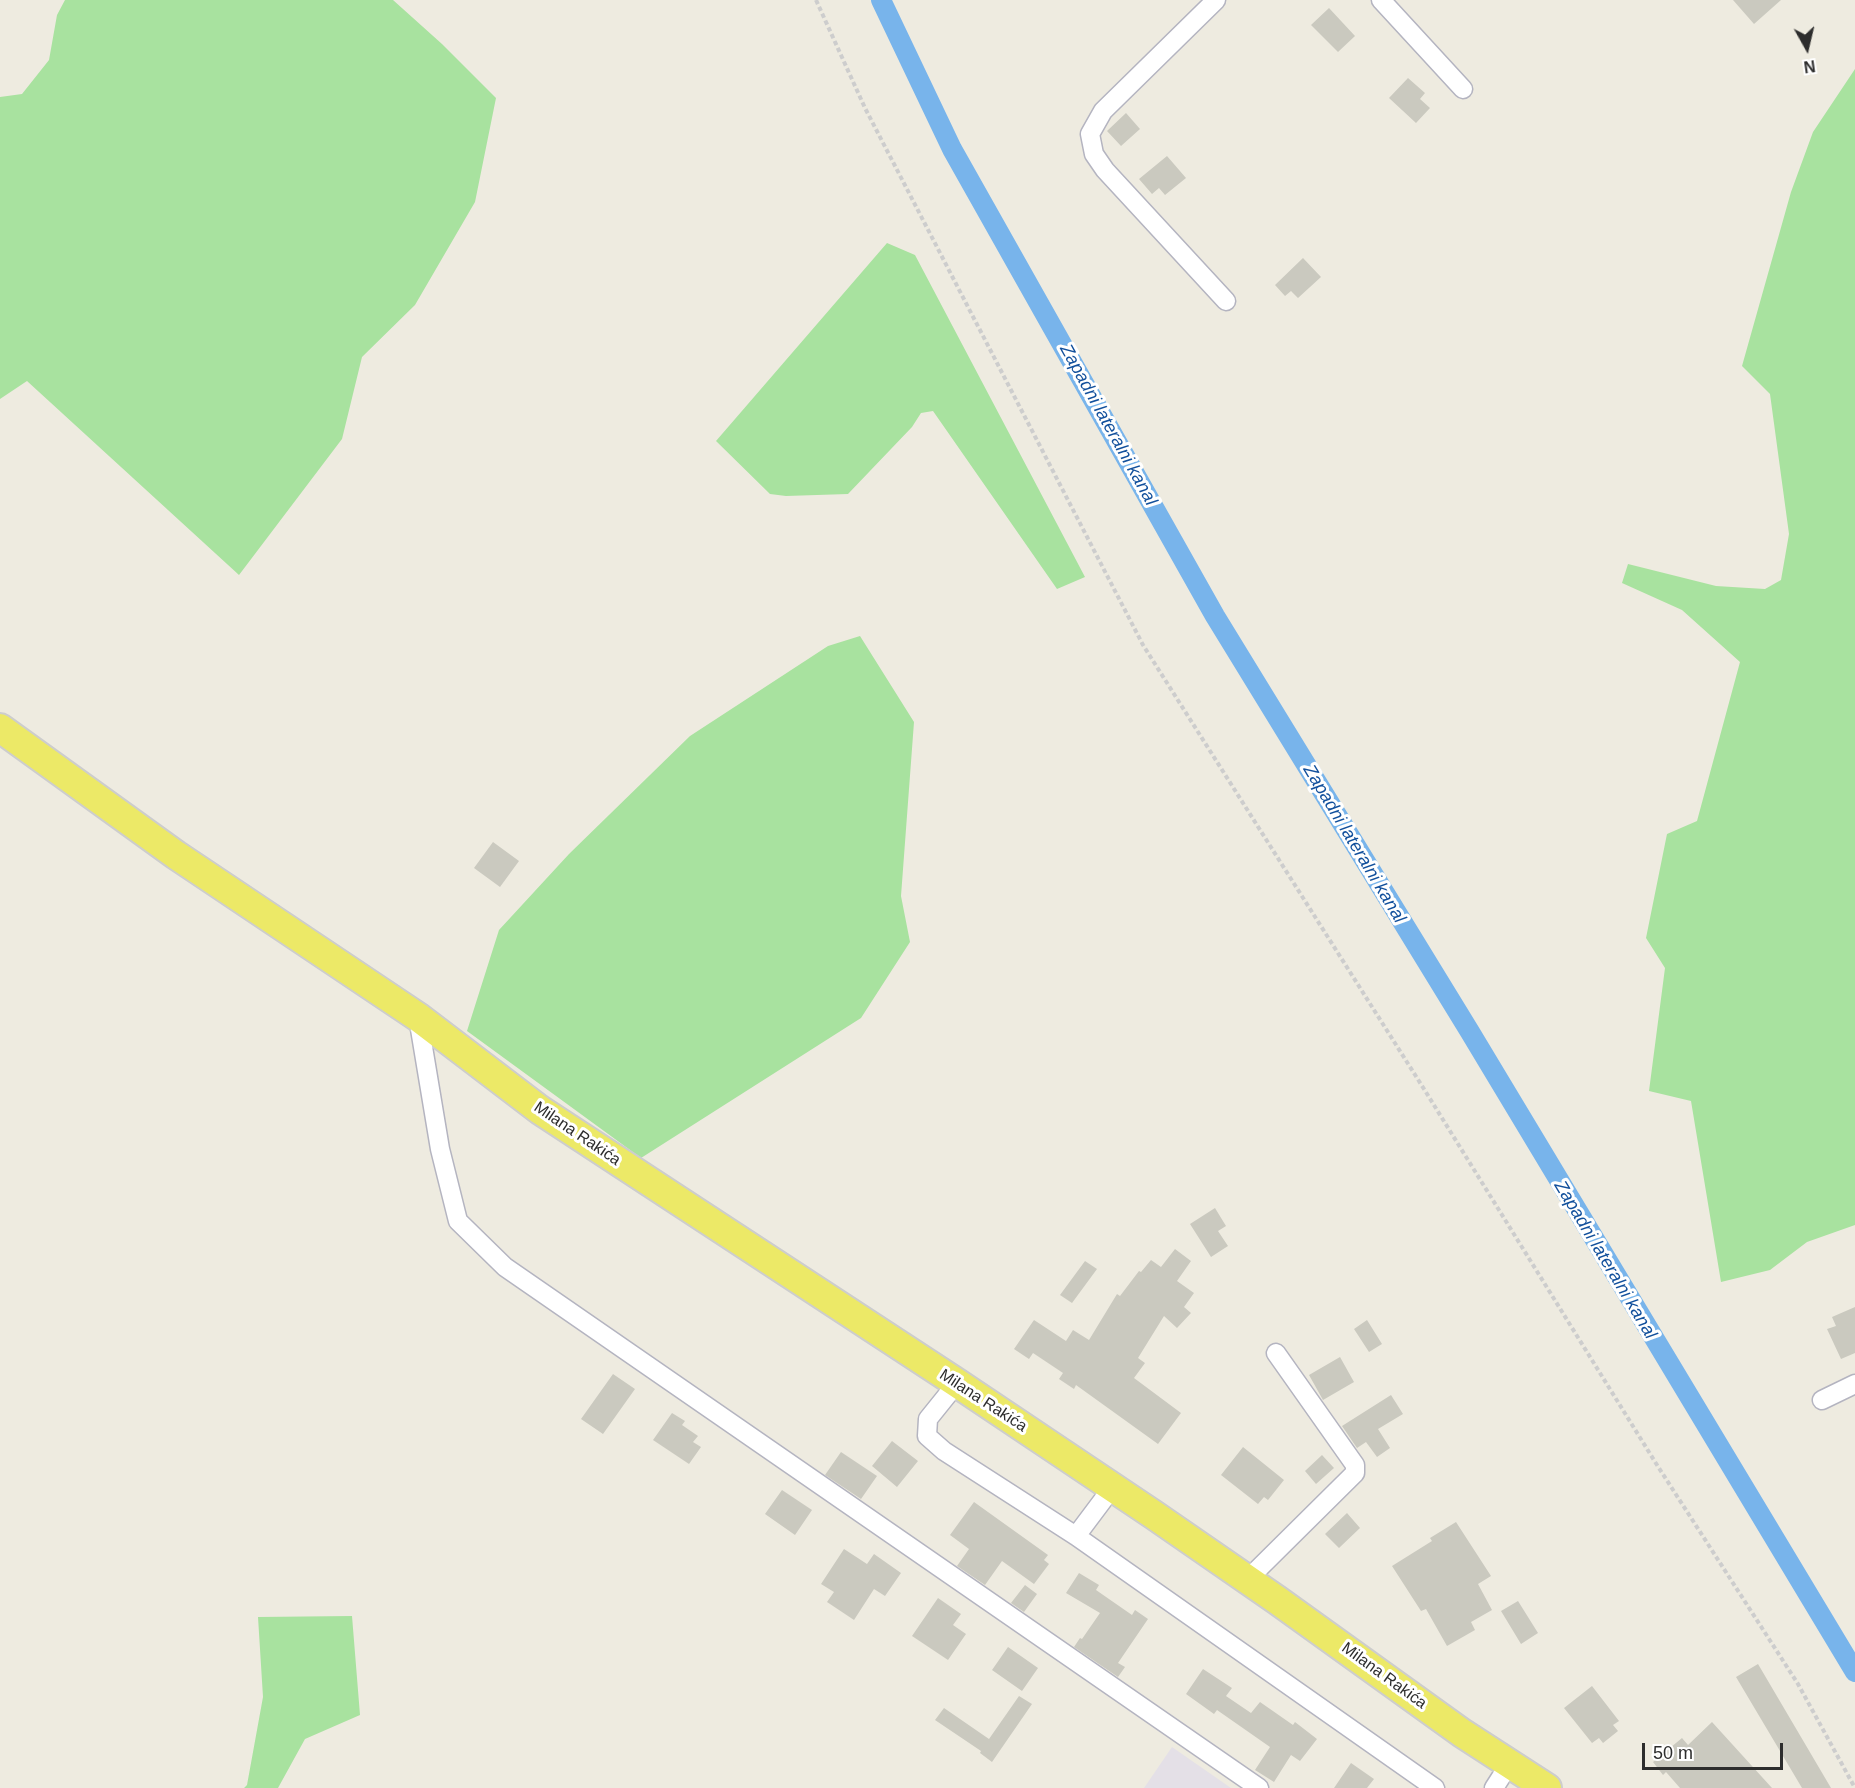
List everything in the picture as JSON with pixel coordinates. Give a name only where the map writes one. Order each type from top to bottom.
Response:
[{"type":"main road","name":"Milana Rakića","points":[[0,729],[176,855],[418,1017],[540,1110],[957,1383],[1247,1580],[1462,1733],[1547,1788]]},
{"type":"street","points":[[1216,0],[1103,111],[1090,134],[1094,154],[1105,170],[1226,301]]},
{"type":"street","points":[[1381,0],[1463,89]]},
{"type":"street","points":[[418,1017],[440,1149],[458,1221],[505,1267],[1259,1788]]},
{"type":"street","points":[[1247,1580],[1355,1473],[1355,1465],[1276,1353]]},
{"type":"street","points":[[957,1383],[928,1419],[927,1437],[944,1451],[1076,1536],[1435,1788]]},
{"type":"street","points":[[1822,1400],[1855,1384]]},
{"type":"street","points":[[1076,1536],[1112,1488]]},
{"type":"street","points":[[1494,1788],[1510,1763]]},
{"type":"path","points":[[816,0],[865,108],[1143,645],[1424,1089],[1657,1465],[1798,1684],[1855,1788]]},
{"type":"shaded area","points":[[1172,1747],[1231,1788],[1144,1788]]},
{"type":"green space","points":[[65,0],[393,0],[442,44],[496,98],[475,202],[415,305],[362,357],[342,439],[239,575],[27,381],[0,399],[0,97],[22,94],[49,60],[57,15]]},
{"type":"green space","points":[[1855,69],[1855,1225],[1807,1242],[1770,1270],[1721,1282],[1691,1101],[1649,1091],[1665,968],[1646,938],[1667,834],[1697,821],[1740,662],[1682,610],[1622,583],[1628,564],[1716,586],[1765,589],[1781,580],[1789,534],[1770,394],[1742,366],[1791,192],[1813,132]]},
{"type":"green space","points":[[887,243],[915,255],[1085,577],[1057,589],[933,411],[921,413],[912,427],[848,494],[786,496],[770,494],[716,441]]},
{"type":"green space","points":[[860,636],[914,722],[901,896],[910,942],[861,1018],[641,1158],[467,1031],[499,930],[569,854],[690,736],[828,646]]},
{"type":"green space","points":[[352,1616],[360,1715],[305,1739],[278,1788],[244,1788],[247,1785],[263,1697],[258,1617]]},
{"type":"building","points":[[1733,0],[1781,0],[1754,24]]},
{"type":"building","points":[[1329,8],[1355,36],[1338,52],[1311,25]]},
{"type":"building","points":[[1408,78],[1425,93],[1420,99],[1430,108],[1416,123],[1389,98]]},
{"type":"building","points":[[1126,113],[1140,129],[1121,146],[1107,131]]},
{"type":"building","points":[[1167,156],[1186,178],[1165,195],[1159,188],[1152,194],[1139,179]]},
{"type":"building","points":[[1303,258],[1321,277],[1298,298],[1291,291],[1285,296],[1275,285]]},
{"type":"building","points":[[493,842],[519,861],[500,887],[474,868]]},
{"type":"building","points":[[1215,1208],[1226,1226],[1218,1231],[1228,1246],[1211,1257],[1190,1224]]},
{"type":"building","points":[[1175,1249],[1191,1261],[1177,1281],[1194,1293],[1184,1307],[1191,1313],[1177,1328],[1164,1316],[1138,1358],[1145,1363],[1134,1378],[1181,1413],[1158,1444],[1076,1385],[1074,1389],[1059,1379],[1063,1373],[1033,1353],[1029,1359],[1014,1349],[1034,1320],[1066,1341],[1073,1330],[1089,1340],[1117,1294],[1120,1296],[1139,1271],[1141,1272],[1151,1260],[1161,1267]]},
{"type":"building","points":[[1085,1261],[1097,1269],[1072,1303],[1060,1295]]},
{"type":"building","points":[[1855,1307],[1855,1353],[1841,1359],[1827,1329],[1836,1326],[1832,1317]]},
{"type":"building","points":[[1367,1320],[1382,1344],[1369,1352],[1354,1329]]},
{"type":"building","points":[[1340,1357],[1354,1382],[1323,1400],[1309,1375]]},
{"type":"building","points":[[613,1374],[635,1389],[603,1434],[581,1419]]},
{"type":"building","points":[[1391,1395],[1403,1414],[1378,1429],[1390,1448],[1377,1457],[1366,1442],[1357,1448],[1342,1426]]},
{"type":"building","points":[[672,1413],[685,1421],[682,1425],[698,1436],[693,1442],[701,1447],[689,1464],[653,1440]]},
{"type":"building","points":[[892,1441],[918,1461],[897,1487],[872,1466]]},
{"type":"building","points":[[1243,1447],[1284,1480],[1268,1500],[1264,1497],[1258,1504],[1221,1475]]},
{"type":"building","points":[[841,1452],[877,1476],[861,1499],[825,1475]]},
{"type":"building","points":[[1322,1455],[1334,1468],[1316,1484],[1305,1471]]},
{"type":"building","points":[[782,1490],[812,1510],[795,1535],[765,1514]]},
{"type":"building","points":[[974,1502],[1048,1555],[1044,1560],[1049,1564],[1034,1584],[1002,1561],[985,1585],[957,1566],[969,1549],[950,1535]]},
{"type":"building","points":[[1347,1513],[1360,1528],[1339,1548],[1325,1534]]},
{"type":"building","points":[[1456,1522],[1491,1576],[1478,1584],[1492,1610],[1471,1622],[1475,1630],[1447,1646],[1426,1609],[1421,1611],[1392,1566],[1432,1541],[1430,1538]]},
{"type":"building","points":[[844,1549],[867,1564],[874,1554],[901,1573],[885,1596],[874,1589],[854,1620],[827,1602],[834,1592],[821,1584]]},
{"type":"building","points":[[1079,1573],[1099,1585],[1096,1590],[1132,1615],[1135,1610],[1148,1619],[1118,1663],[1125,1667],[1118,1677],[1074,1647],[1100,1613],[1066,1593]]},
{"type":"building","points":[[1025,1585],[1037,1594],[1024,1612],[1011,1603]]},
{"type":"building","points":[[938,1598],[961,1614],[953,1625],[966,1634],[948,1660],[912,1636]]},
{"type":"building","points":[[1518,1601],[1538,1633],[1521,1644],[1501,1611]]},
{"type":"building","points":[[1008,1647],[1038,1668],[1022,1691],[992,1670]]},
{"type":"building","points":[[1758,1664],[1831,1788],[1802,1788],[1736,1677]]},
{"type":"building","points":[[1203,1669],[1232,1688],[1226,1696],[1251,1713],[1260,1702],[1293,1725],[1295,1722],[1317,1739],[1300,1761],[1291,1755],[1274,1782],[1255,1770],[1270,1747],[1217,1710],[1214,1714],[1186,1694]]},
{"type":"building","points":[[1592,1686],[1619,1721],[1613,1725],[1618,1731],[1603,1743],[1599,1738],[1592,1743],[1564,1708]]},
{"type":"building","points":[[1019,1696],[1032,1704],[992,1762],[980,1753],[981,1751],[935,1720],[944,1708],[989,1739]]},
{"type":"building","points":[[1712,1722],[1772,1788],[1680,1788],[1666,1772],[1663,1775],[1653,1762],[1682,1738],[1688,1745]]},
{"type":"building","points":[[1351,1763],[1374,1779],[1367,1788],[1334,1788]]},
{"type":"waterway","name":"Zapadni lateralni kanal","points":[[881,0],[952,149],[1215,616],[1470,1032],[1855,1672]]}]
